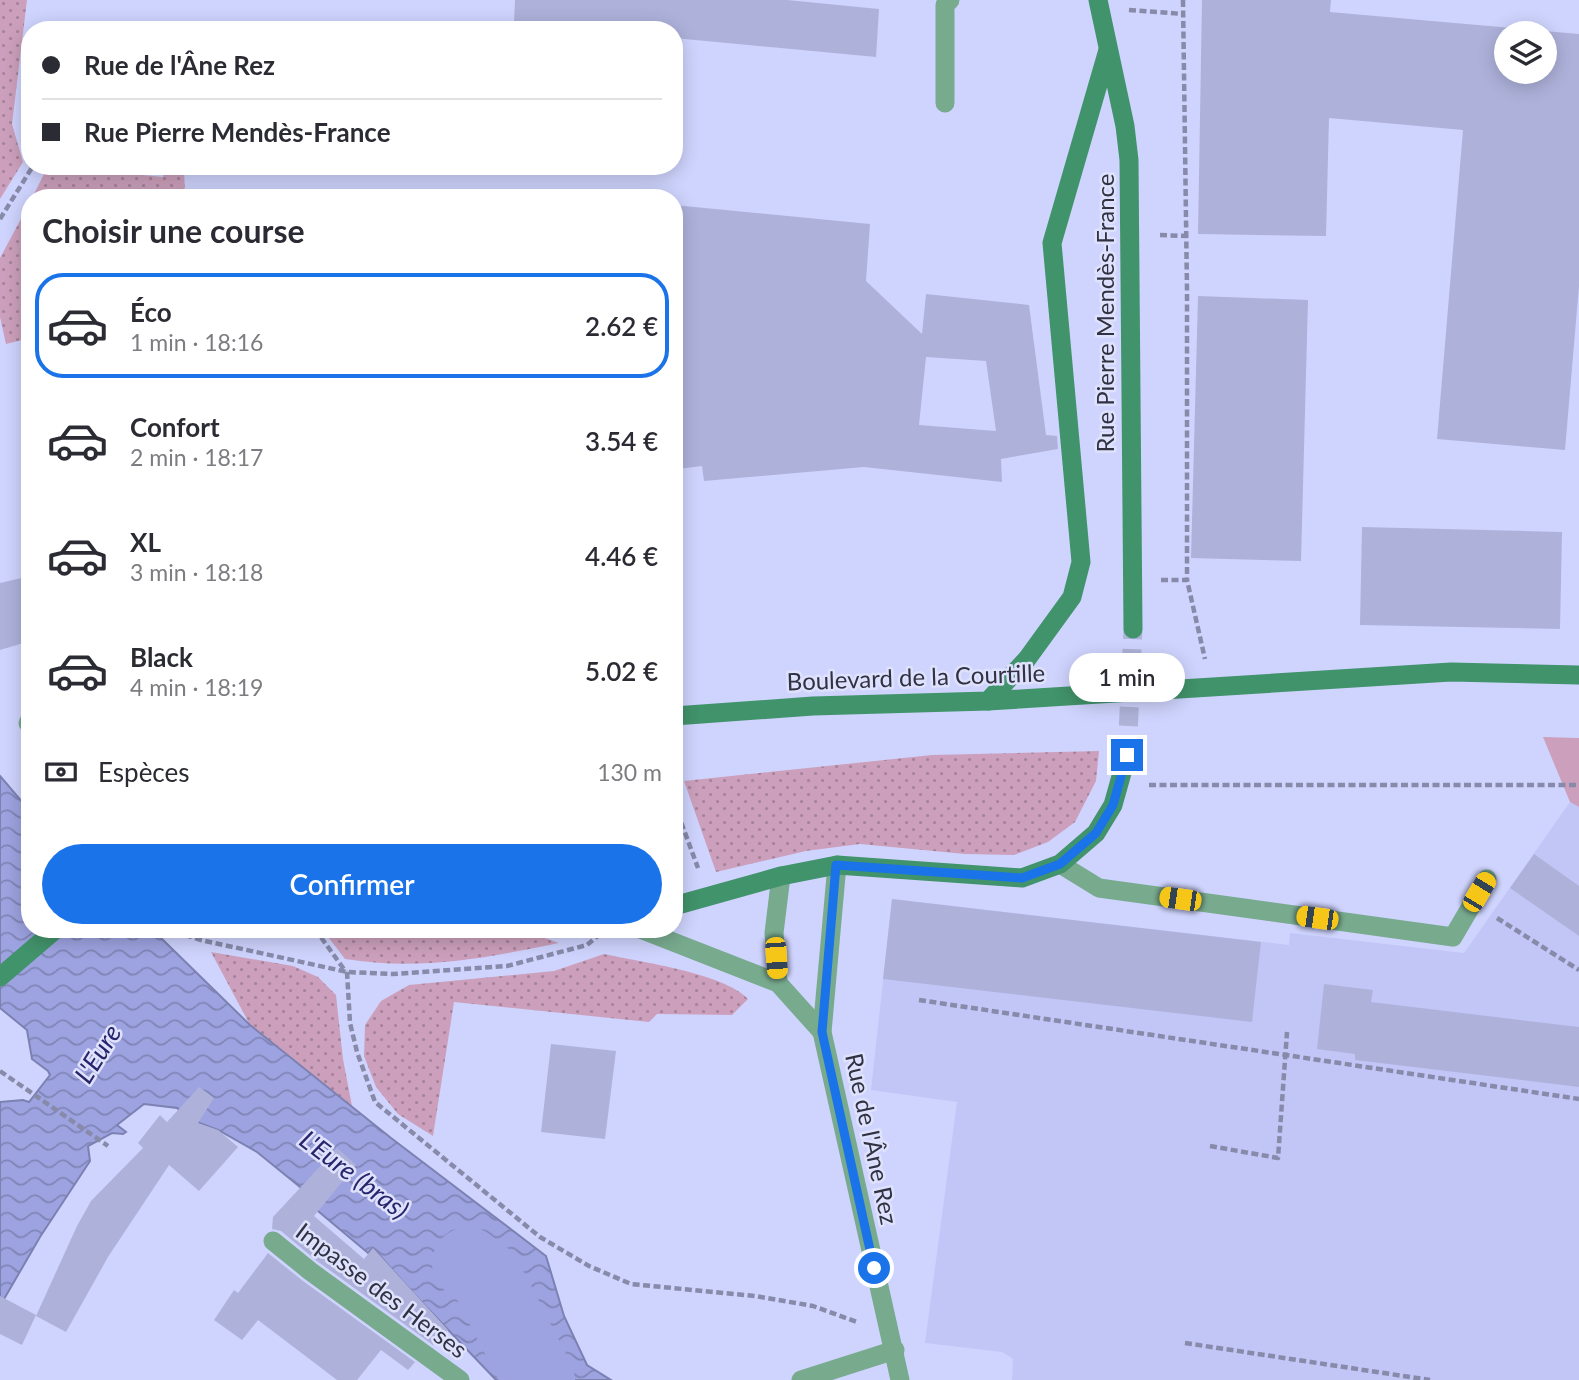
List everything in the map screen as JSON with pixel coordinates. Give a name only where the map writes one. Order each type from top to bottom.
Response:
[{"type":"main road","name":"Rue Pierre Mendès-France","points":[[1099,5],[1125,126],[1129,160],[1133,629]]},
{"type":"main road","points":[[988,701],[1027,659],[1072,597],[1081,562],[1052,243],[1108,50]]},
{"type":"main road","name":"Boulevard de la Courtille","points":[[683,715],[813,706],[988,701],[1451,672],[1579,675]]},
{"type":"main road","points":[[683,903],[781,876],[836,865],[1022,878],[1060,864],[1096,833],[1113,805],[1127,755]]},
{"type":"main road","points":[[0,977],[46,938]]},
{"type":"street","points":[[944,103],[944,5],[950,0]]},
{"type":"street","points":[[1060,864],[1098,888],[1453,937],[1487,879]]},
{"type":"street","name":"Rue de l'Âne Rez","points":[[836,865],[822,1032],[900,1380]]},
{"type":"street","points":[[778,983],[774,933],[781,876]]},
{"type":"street","name":"Rue de l'Âne Rez","points":[[663,938],[778,983],[822,1032]]},
{"type":"street","name":"Impasse des Herses","points":[[273,1241],[460,1380]]},
{"type":"street","points":[[801,1380],[895,1350]]},
{"type":"path","points":[[1183,0],[1187,580],[1212,687]]},
{"type":"path","points":[[1099,5],[1183,14]]},
{"type":"path","points":[[0,219],[27,175]]},
{"type":"path","points":[[1160,235],[1186,236]]},
{"type":"path","points":[[1158,591],[1158,580],[1187,580]]},
{"type":"path","points":[[1120,785],[1579,785]]},
{"type":"path","points":[[1471,905],[1492,914],[1579,970]]},
{"type":"path","points":[[194,938],[347,972],[393,974],[507,966],[587,945],[595,938]]},
{"type":"path","points":[[322,938],[347,972],[350,1024],[356,1052],[375,1102],[540,1237],[589,1266],[631,1283],[755,1296],[813,1306],[859,1323],[886,1320]]},
{"type":"path","points":[[919,1000],[1579,1099]]},
{"type":"path","points":[[1210,1146],[1278,1158],[1287,1032]]},
{"type":"path","points":[[0,1071],[108,1146]]},
{"type":"path","points":[[1185,1343],[1430,1380]]},
{"type":"shaded area","points":[[0,0],[27,0],[24,21],[21,21],[21,50],[12,124],[21,155],[21,165],[0,199]]},
{"type":"shaded area","points":[[44,175],[184,175],[185,189],[36,189]]},
{"type":"shaded area","points":[[21,219],[21,340],[6,344],[0,317],[0,258]]},
{"type":"shaded area","points":[[1543,737],[1579,738],[1579,807],[1570,802]]},
{"type":"shaded area","points":[[1099,751],[1096,781],[1075,822],[1048,842],[1014,855],[965,854],[860,844],[806,851],[716,872],[684,781],[932,755]]},
{"type":"shaded area","points":[[1570,802],[1579,807],[1579,1380],[1012,1380],[1013,1359],[1002,1352],[925,1343],[957,1102],[871,1090],[892,899],[1289,945],[1290,933],[1464,953]]},
{"type":"shaded area","points":[[329,938],[545,938],[559,943],[505,954],[426,963],[399,964],[345,959]]},
{"type":"shaded area","points":[[211,952],[293,966],[318,977],[336,995],[343,1059],[352,1106],[250,1025]]},
{"type":"shaded area","points":[[604,954],[701,975],[736,990],[748,999],[732,1015],[657,1014],[649,1022],[454,1002],[433,1136],[398,1114],[376,1087],[364,1056],[365,1025],[381,1001],[409,985],[554,971]]},
{"type":"water","name":"L'Eure","points":[[0,776],[21,800],[21,938],[161,938],[250,1025],[391,1138],[546,1256],[564,1316],[587,1365],[611,1380],[555,1380],[565,1374],[564,1371],[542,1368],[536,1358],[515,1340],[512,1342],[520,1380],[496,1380],[373,1248],[368,1253],[318,1211],[300,1187],[257,1152],[218,1130],[189,1119],[177,1108],[144,1104],[117,1125],[126,1132],[112,1133],[88,1146],[90,1161],[40,1237],[0,1306],[0,1102],[29,1102],[50,1075],[32,1059],[27,1030],[0,1008]]},
{"type":"building","points":[[515,0],[787,0],[879,9],[876,57],[683,39],[683,21],[514,21]]},
{"type":"building","points":[[1202,0],[1331,0],[1330,12],[1494,26],[1494,84],[1557,84],[1557,32],[1579,34],[1579,286],[1565,450],[1437,439],[1463,130],[1329,118],[1326,236],[1198,234]]},
{"type":"building","points":[[683,206],[870,224],[866,281],[922,334],[926,294],[1029,305],[1046,435],[1057,436],[1058,449],[1001,459],[1002,482],[864,467],[704,481],[702,466],[683,468]],"holes":[[[926,357],[986,361],[996,431],[919,425]]]},
{"type":"building","points":[[1198,296],[1308,300],[1301,561],[1191,558]]},
{"type":"building","points":[[1362,527],[1562,532],[1560,629],[1360,625]]},
{"type":"building","points":[[21,578],[21,644],[0,650],[0,583]]},
{"type":"building","points":[[1534,854],[1579,886],[1579,936],[1510,888]]},
{"type":"building","points":[[892,899],[1261,942],[1252,1022],[883,979]]},
{"type":"building","points":[[1324,984],[1373,990],[1371,1002],[1579,1027],[1579,1087],[1355,1060],[1355,1054],[1317,1049]]},
{"type":"building","points":[[551,1044],[616,1051],[605,1139],[541,1132]]},
{"type":"building","points":[[199,1087],[214,1098],[198,1123],[218,1130],[238,1147],[199,1191],[169,1165],[108,1257],[66,1332],[36,1316],[91,1201],[143,1148],[138,1143],[160,1115],[167,1122]]},
{"type":"building","points":[[337,1148],[356,1165],[314,1216],[364,1259],[373,1248],[448,1330],[433,1345],[317,1261],[281,1231],[272,1229],[273,1217]]},
{"type":"building","points":[[268,1253],[415,1362],[408,1370],[381,1350],[357,1380],[337,1380],[258,1320],[242,1340],[214,1320],[234,1290],[238,1293]]},
{"type":"building","points":[[0,1296],[36,1315],[22,1345],[0,1334]]},
{"type":"waterway","name":"L'Eure (bras)","points":[[468,1263],[486,1277],[539,1380]]},
{"type":"tunnel","points":[[1127,755],[1133,629]]},
{"type":"route","points":[[874,1268],[822,1032],[836,865],[1022,878],[1060,864],[1096,833],[1113,805],[1127,755]]}]
